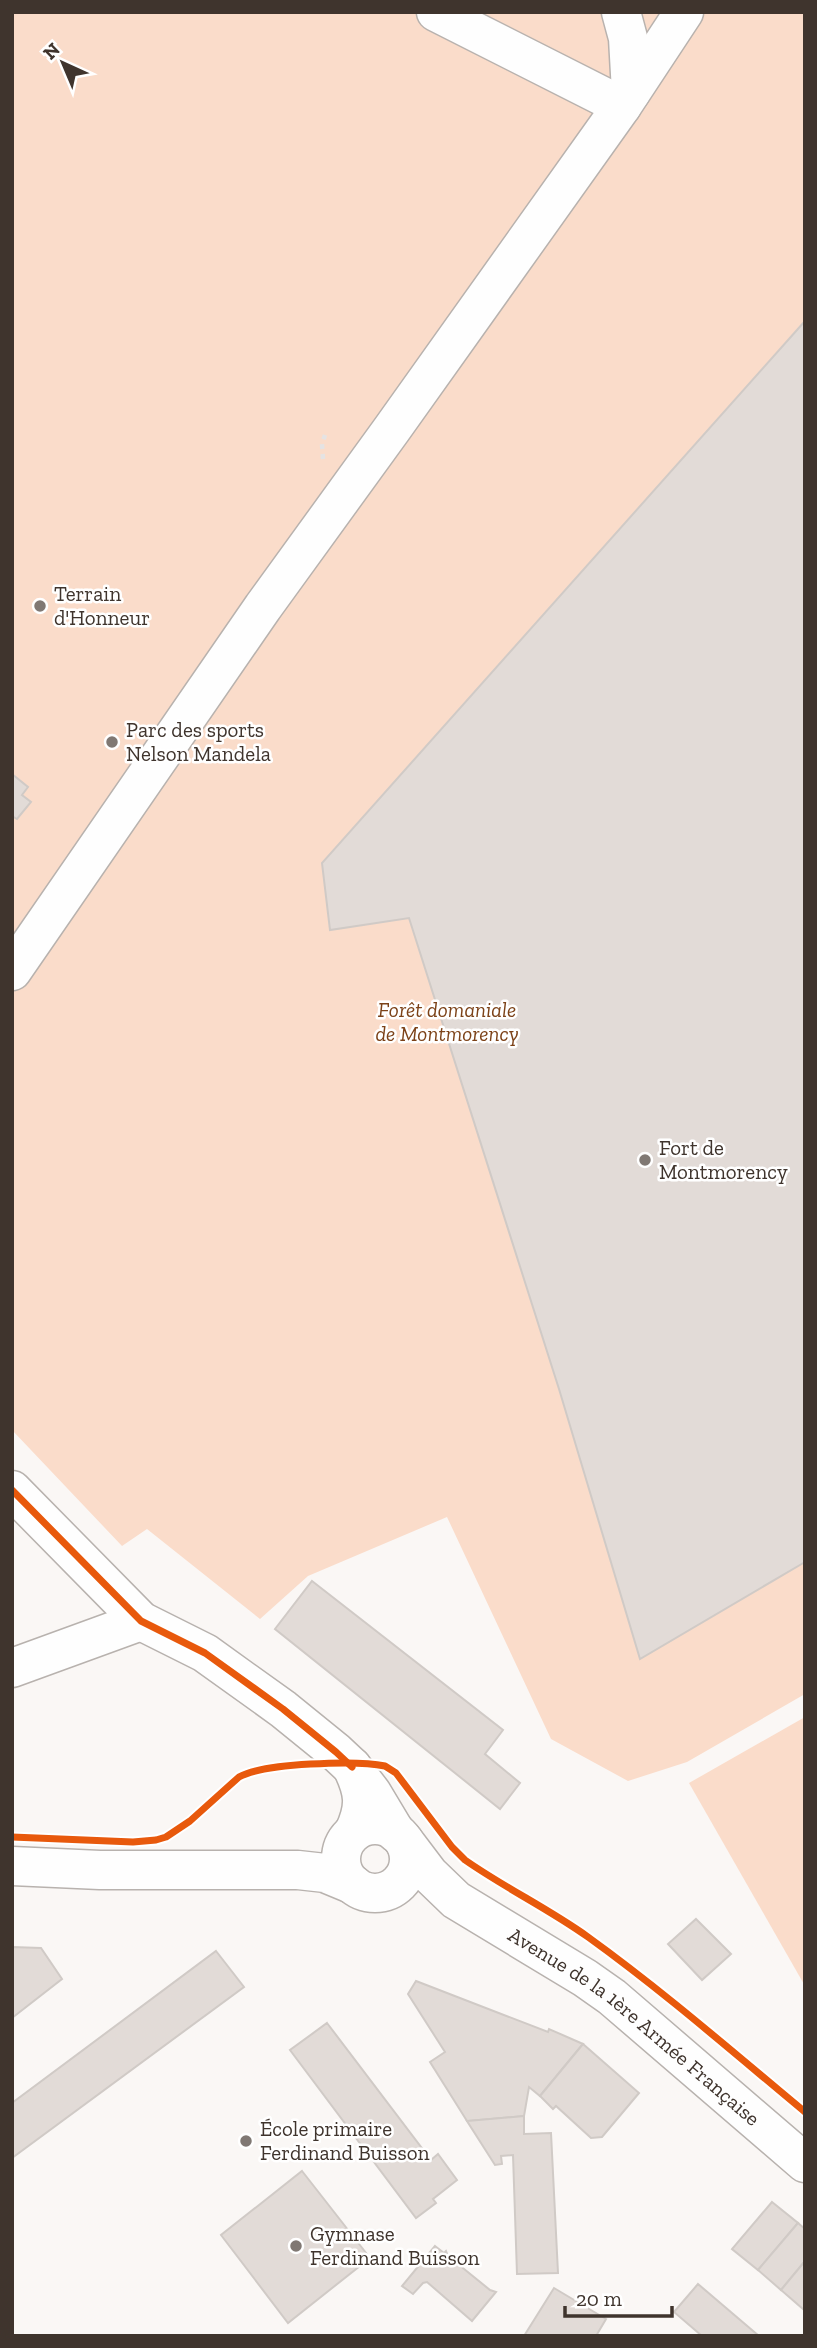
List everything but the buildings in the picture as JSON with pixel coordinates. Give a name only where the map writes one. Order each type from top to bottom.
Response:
[{"type":"main road","points":[[436,12],[627,99]]},
{"type":"main road","points":[[621,12],[628,38],[627,99]]},
{"type":"main road","points":[[12,971],[262,607],[627,99],[684,12]]},
{"type":"main road","name":"Avenue de la 1ère Armée Française","points":[[12,1490],[141,1621],[205,1653],[283,1709],[336,1752],[352,1767],[372,1793],[400,1837],[429,1874],[456,1900],[612,1997],[805,2163]]},
{"type":"main road","points":[[12,1668],[141,1621]]},
{"type":"main road","points":[[351,1836],[376,1825],[387,1827],[400,1837],[408,1851],[406,1874],[400,1883],[372,1887],[344,1872],[342,1850],[363,1808],[362,1795],[352,1767]]},
{"type":"main road","name":"Avenue de la 1ère Armée Française","points":[[267,1870],[298,1865],[320,1857],[351,1836]]},
{"type":"main road","name":"Avenue de la 1ère Armée Française","points":[[12,1866],[100,1870],[298,1870],[325,1873],[372,1887],[427,1893],[456,1900]]},
{"type":"green space","name":"Forêt domaniale de Montmorency","points":[[12,12],[805,12],[805,1694],[687,1762],[628,1781],[551,1739],[447,1517],[308,1576],[260,1619],[147,1529],[122,1546],[12,1430]]},
{"type":"green space","points":[[805,1717],[805,1986],[689,1783]]},
{"type":"cycle path","points":[[12,1490],[141,1621],[205,1653],[283,1709],[352,1767]]},
{"type":"cycle path","points":[[12,1837],[133,1842],[156,1840],[166,1837],[190,1821],[239,1777],[251,1772],[310,1764],[354,1763],[385,1766],[396,1773],[452,1847],[465,1860],[573,1927],[616,1958],[805,2112]]},
{"type":"place","name":"Terrain d'Honneur","points":[[40,606]]},
{"type":"place","name":"Parc des sports Nelson Mandela","points":[[112,742]]},
{"type":"place","name":"Fort de Montmorency","points":[[645,1160]]},
{"type":"place","name":"École primaire Ferdinand Buisson","points":[[246,2141]]},
{"type":"place","name":"Gymnase Ferdinand Buisson","points":[[296,2246]]}]
